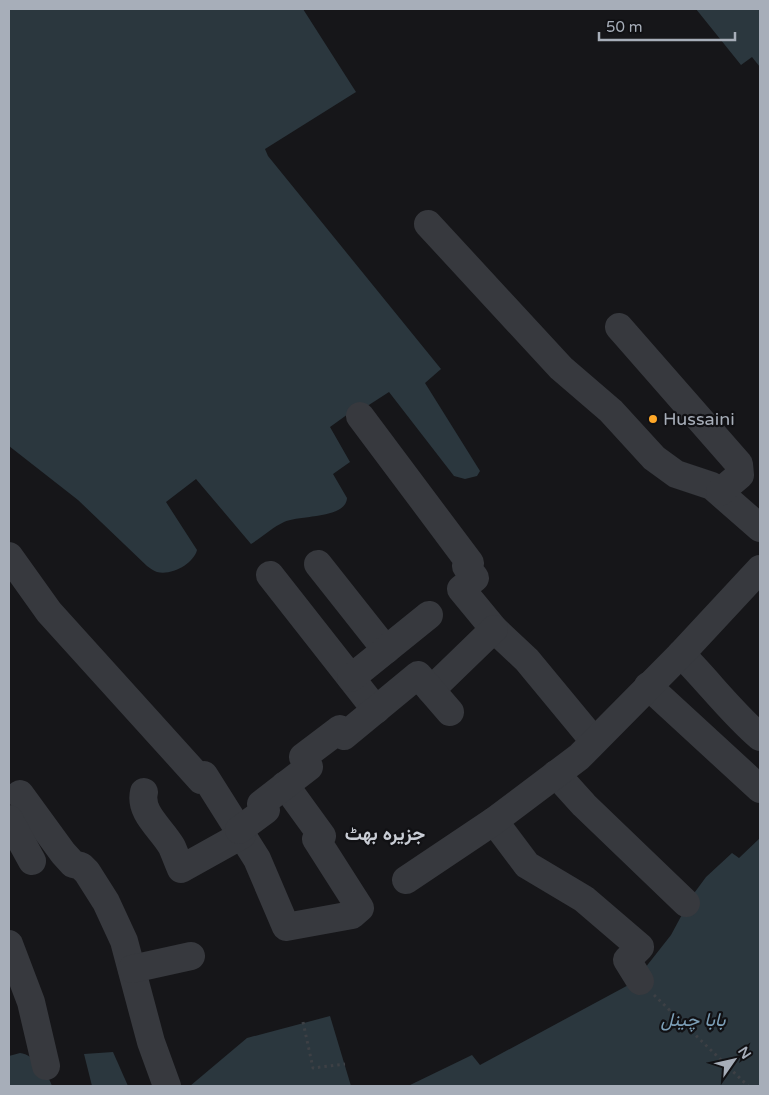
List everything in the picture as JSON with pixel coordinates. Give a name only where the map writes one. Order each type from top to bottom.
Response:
[{"type":"street","points":[[428,224],[561,368],[611,411],[654,458],[676,474],[712,486],[760,528]]},
{"type":"street","points":[[619,327],[738,464],[740,475],[720,492]]},
{"type":"street","points":[[360,416],[470,563],[466,566],[474,578],[461,588],[494,629],[527,660],[594,741]]},
{"type":"street","points":[[9,556],[49,612],[201,780],[204,776],[257,859],[286,927],[352,915],[360,908],[316,839],[322,836],[285,786]]},
{"type":"street","points":[[318,564],[386,650]]},
{"type":"street","points":[[406,880],[494,820],[579,757],[681,654],[760,569]]},
{"type":"street","points":[[270,575],[376,710]]},
{"type":"street","points":[[351,678],[429,615]]},
{"type":"street","points":[[431,690],[494,629]]},
{"type":"street","points":[[681,654],[720,695],[737,717],[760,737]]},
{"type":"street","points":[[144,792],[143,799],[146,810],[171,846],[180,869],[240,832],[266,810],[261,804],[309,767],[303,757],[340,729],[344,736],[418,675],[450,712]]},
{"type":"street","points":[[648,686],[760,789]]},
{"type":"street","points":[[556,774],[584,805],[686,902]]},
{"type":"street","points":[[20,794],[48,835],[73,864],[81,866],[87,872],[106,902],[124,942],[151,1042],[167,1086]]},
{"type":"street","points":[[494,820],[526,865],[584,899],[640,947],[626,960],[633,974],[640,980]]},
{"type":"street","points":[[19,842],[48,835]]},
{"type":"street","points":[[9,944],[31,1002],[46,1066]]},
{"type":"street","points":[[132,969],[191,956]]},
{"type":"path","points":[[640,980],[748,1086]]},
{"type":"path","points":[[304,1022],[313,1068],[344,1064]]},
{"type":"water","points":[[9,9],[303,9],[356,92],[265,149],[268,156],[441,369],[425,383],[480,471],[477,476],[465,479],[454,476],[389,392],[358,412],[355,409],[330,427],[350,462],[333,474],[347,498],[345,505],[339,510],[284,522],[251,544],[196,479],[166,502],[197,550],[187,564],[163,573],[156,572],[147,566],[78,500],[9,446]]},
{"type":"water","points":[[696,9],[760,9],[760,67],[752,57],[741,65]]},
{"type":"water","name":"بابا چینل","points":[[760,838],[760,1086],[408,1086],[472,1055],[480,1065],[634,982],[671,935],[692,896],[706,877],[732,853],[739,858]]},
{"type":"water","points":[[330,1016],[351,1086],[190,1086],[247,1038]]},
{"type":"water","points":[[113,1052],[128,1086],[92,1086],[84,1054]]},
{"type":"water","points":[[20,1053],[30,1057],[40,1065],[52,1086],[9,1086],[9,1056]]},
{"type":"place","name":"Hussaini","points":[[653,419]]},
{"type":"district","name":"جزیرہ بھٹ","points":[[385,833]]}]
